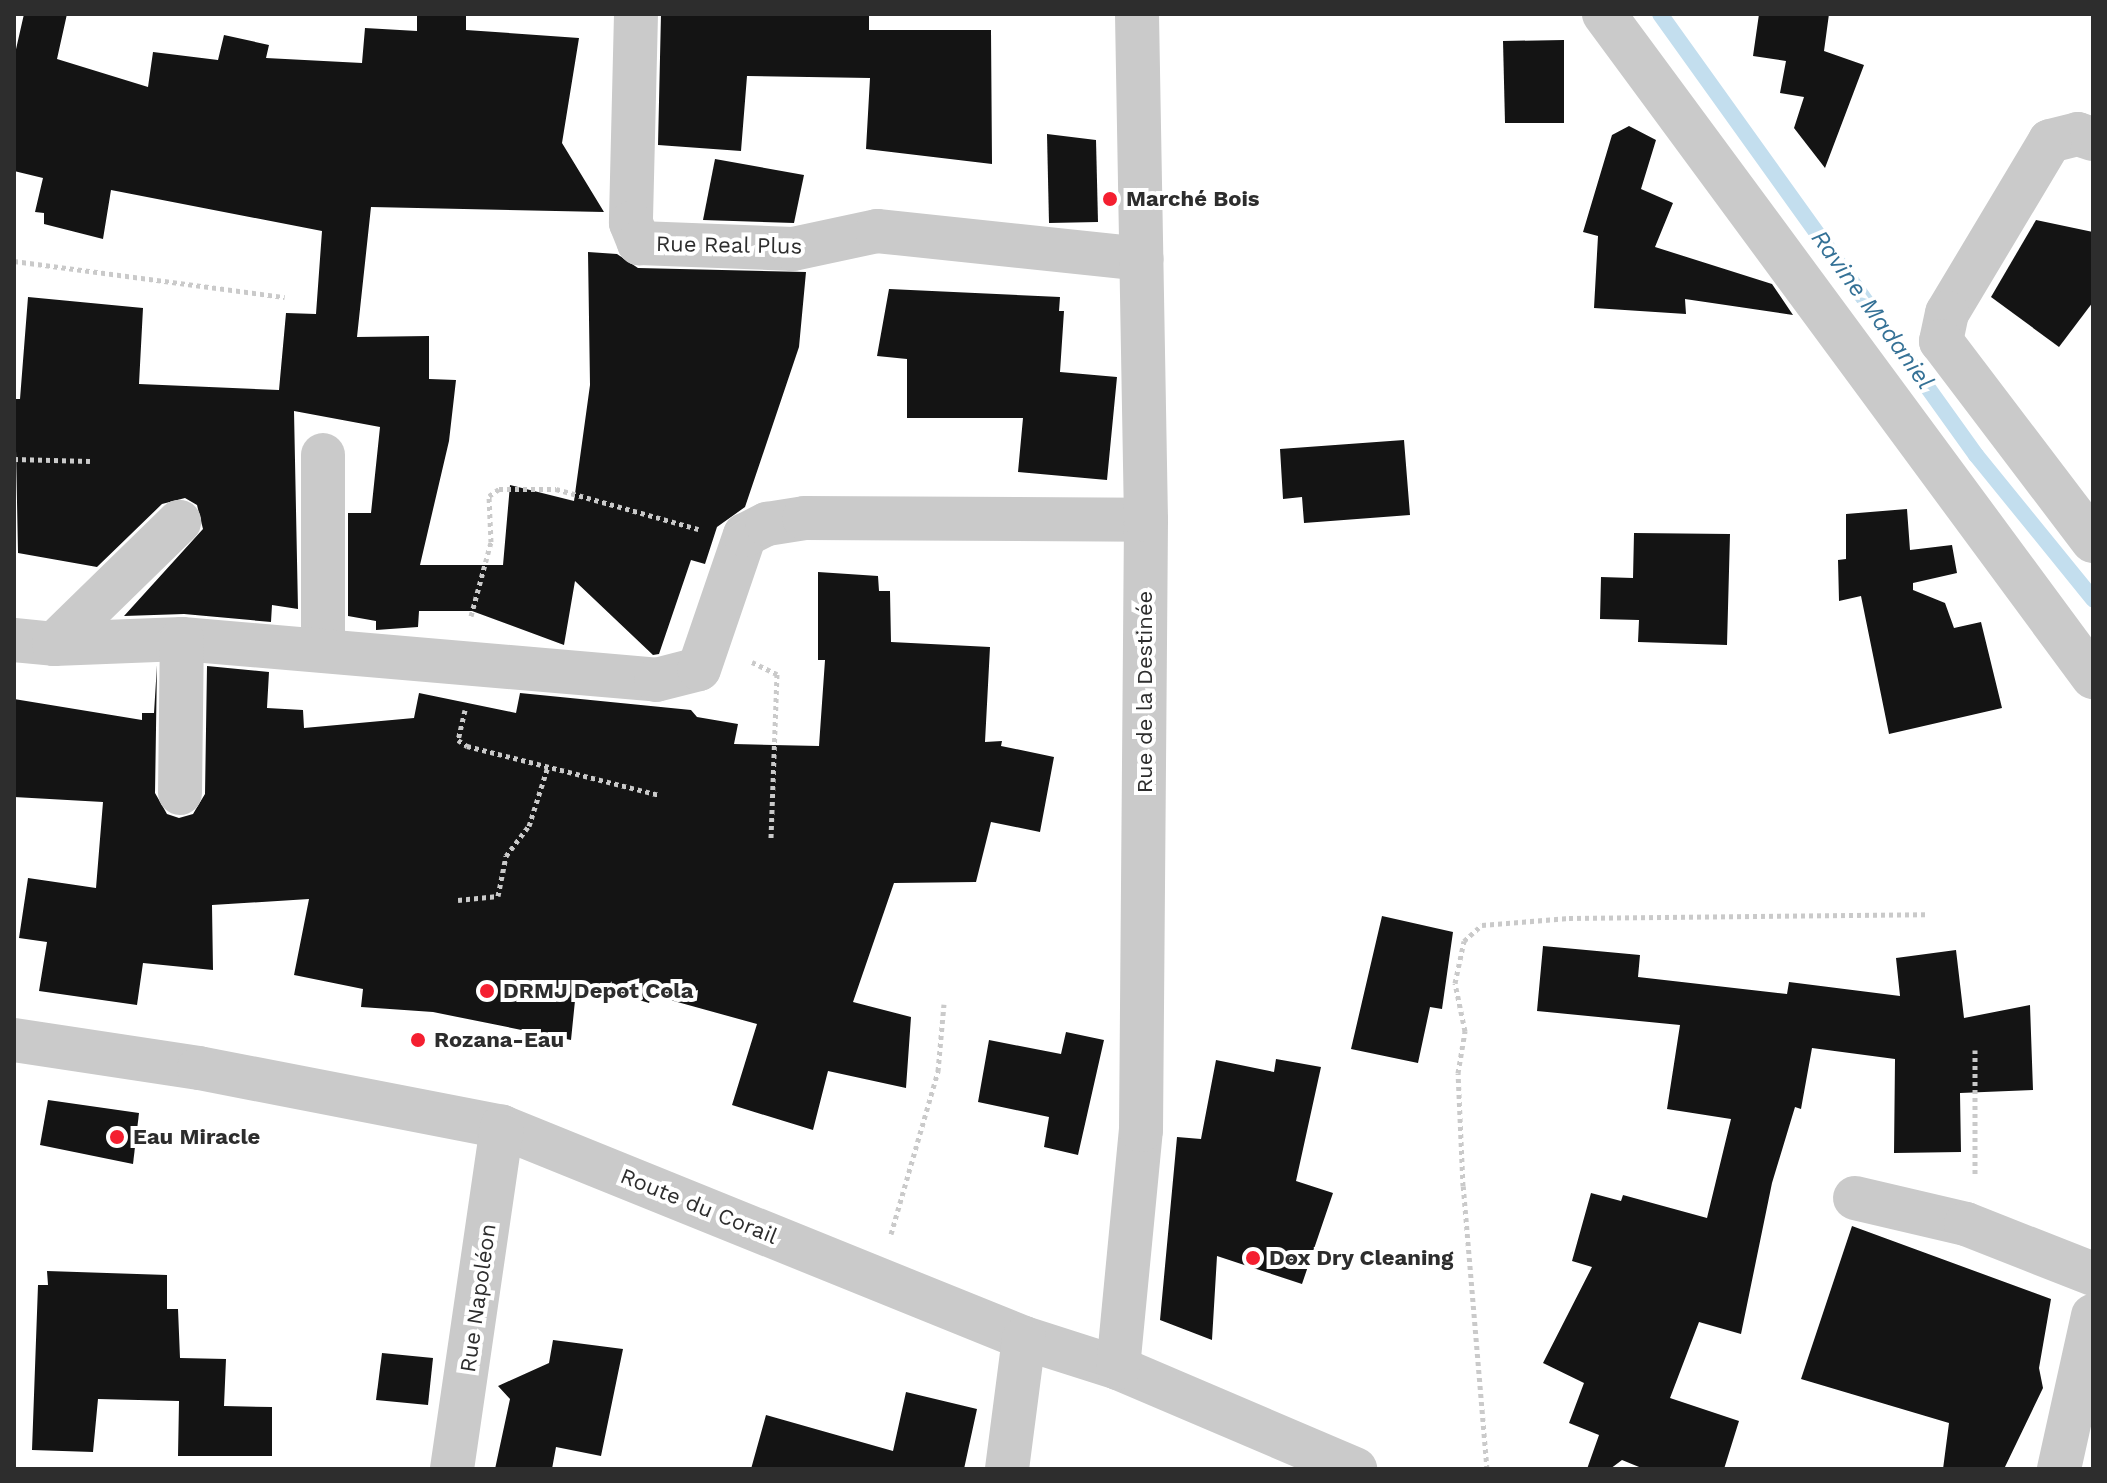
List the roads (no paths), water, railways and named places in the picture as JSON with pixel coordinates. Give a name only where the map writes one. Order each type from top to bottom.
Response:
[{"type":"street","name":"Rue Real Plus","points":[[636,14],[631,223],[639,243],[793,249],[877,231],[1142,259]]},
{"type":"street","name":"Rue de la Destinée","points":[[1118,1368],[1141,1130],[1146,520],[1137,14]]},
{"type":"street","points":[[1604,14],[2093,677]]},
{"type":"street","points":[[2093,139],[2078,134],[2050,141],[1947,313],[1941,341],[2093,541]]},
{"type":"street","points":[[323,455],[323,649]]},
{"type":"street","points":[[34,642],[182,639],[656,680],[699,669],[706,640],[741,543],[745,535],[767,524],[804,518],[1146,520]]},
{"type":"street","points":[[34,642],[179,522]]},
{"type":"street","points":[[180,793],[182,639]]},
{"type":"street","name":"Route du Corail","points":[[14,1040],[199,1068],[502,1127],[1024,1338],[1118,1368],[1355,1469]]},
{"type":"street","name":"Rue Napoléon","points":[[452,1469],[502,1127]]},
{"type":"street","points":[[1855,1198],[1966,1224],[2093,1274]]},
{"type":"street","points":[[2059,1469],[2093,1316]]},
{"type":"street","points":[[1007,1469],[1024,1338]]},
{"type":"waterway","name":"Ravine Madaniel","points":[[1660,14],[1976,455],[2093,599]]},
{"type":"place","name":"Marché Bois","points":[[1110,199]]},
{"type":"place","name":"DRMJ Depot Cola","points":[[487,991]]},
{"type":"place","name":"Rozana-Eau","points":[[418,1040]]},
{"type":"place","name":"Eau Miracle","points":[[117,1137]]},
{"type":"place","name":"Dox Dry Cleaning","points":[[1253,1258]]}]
